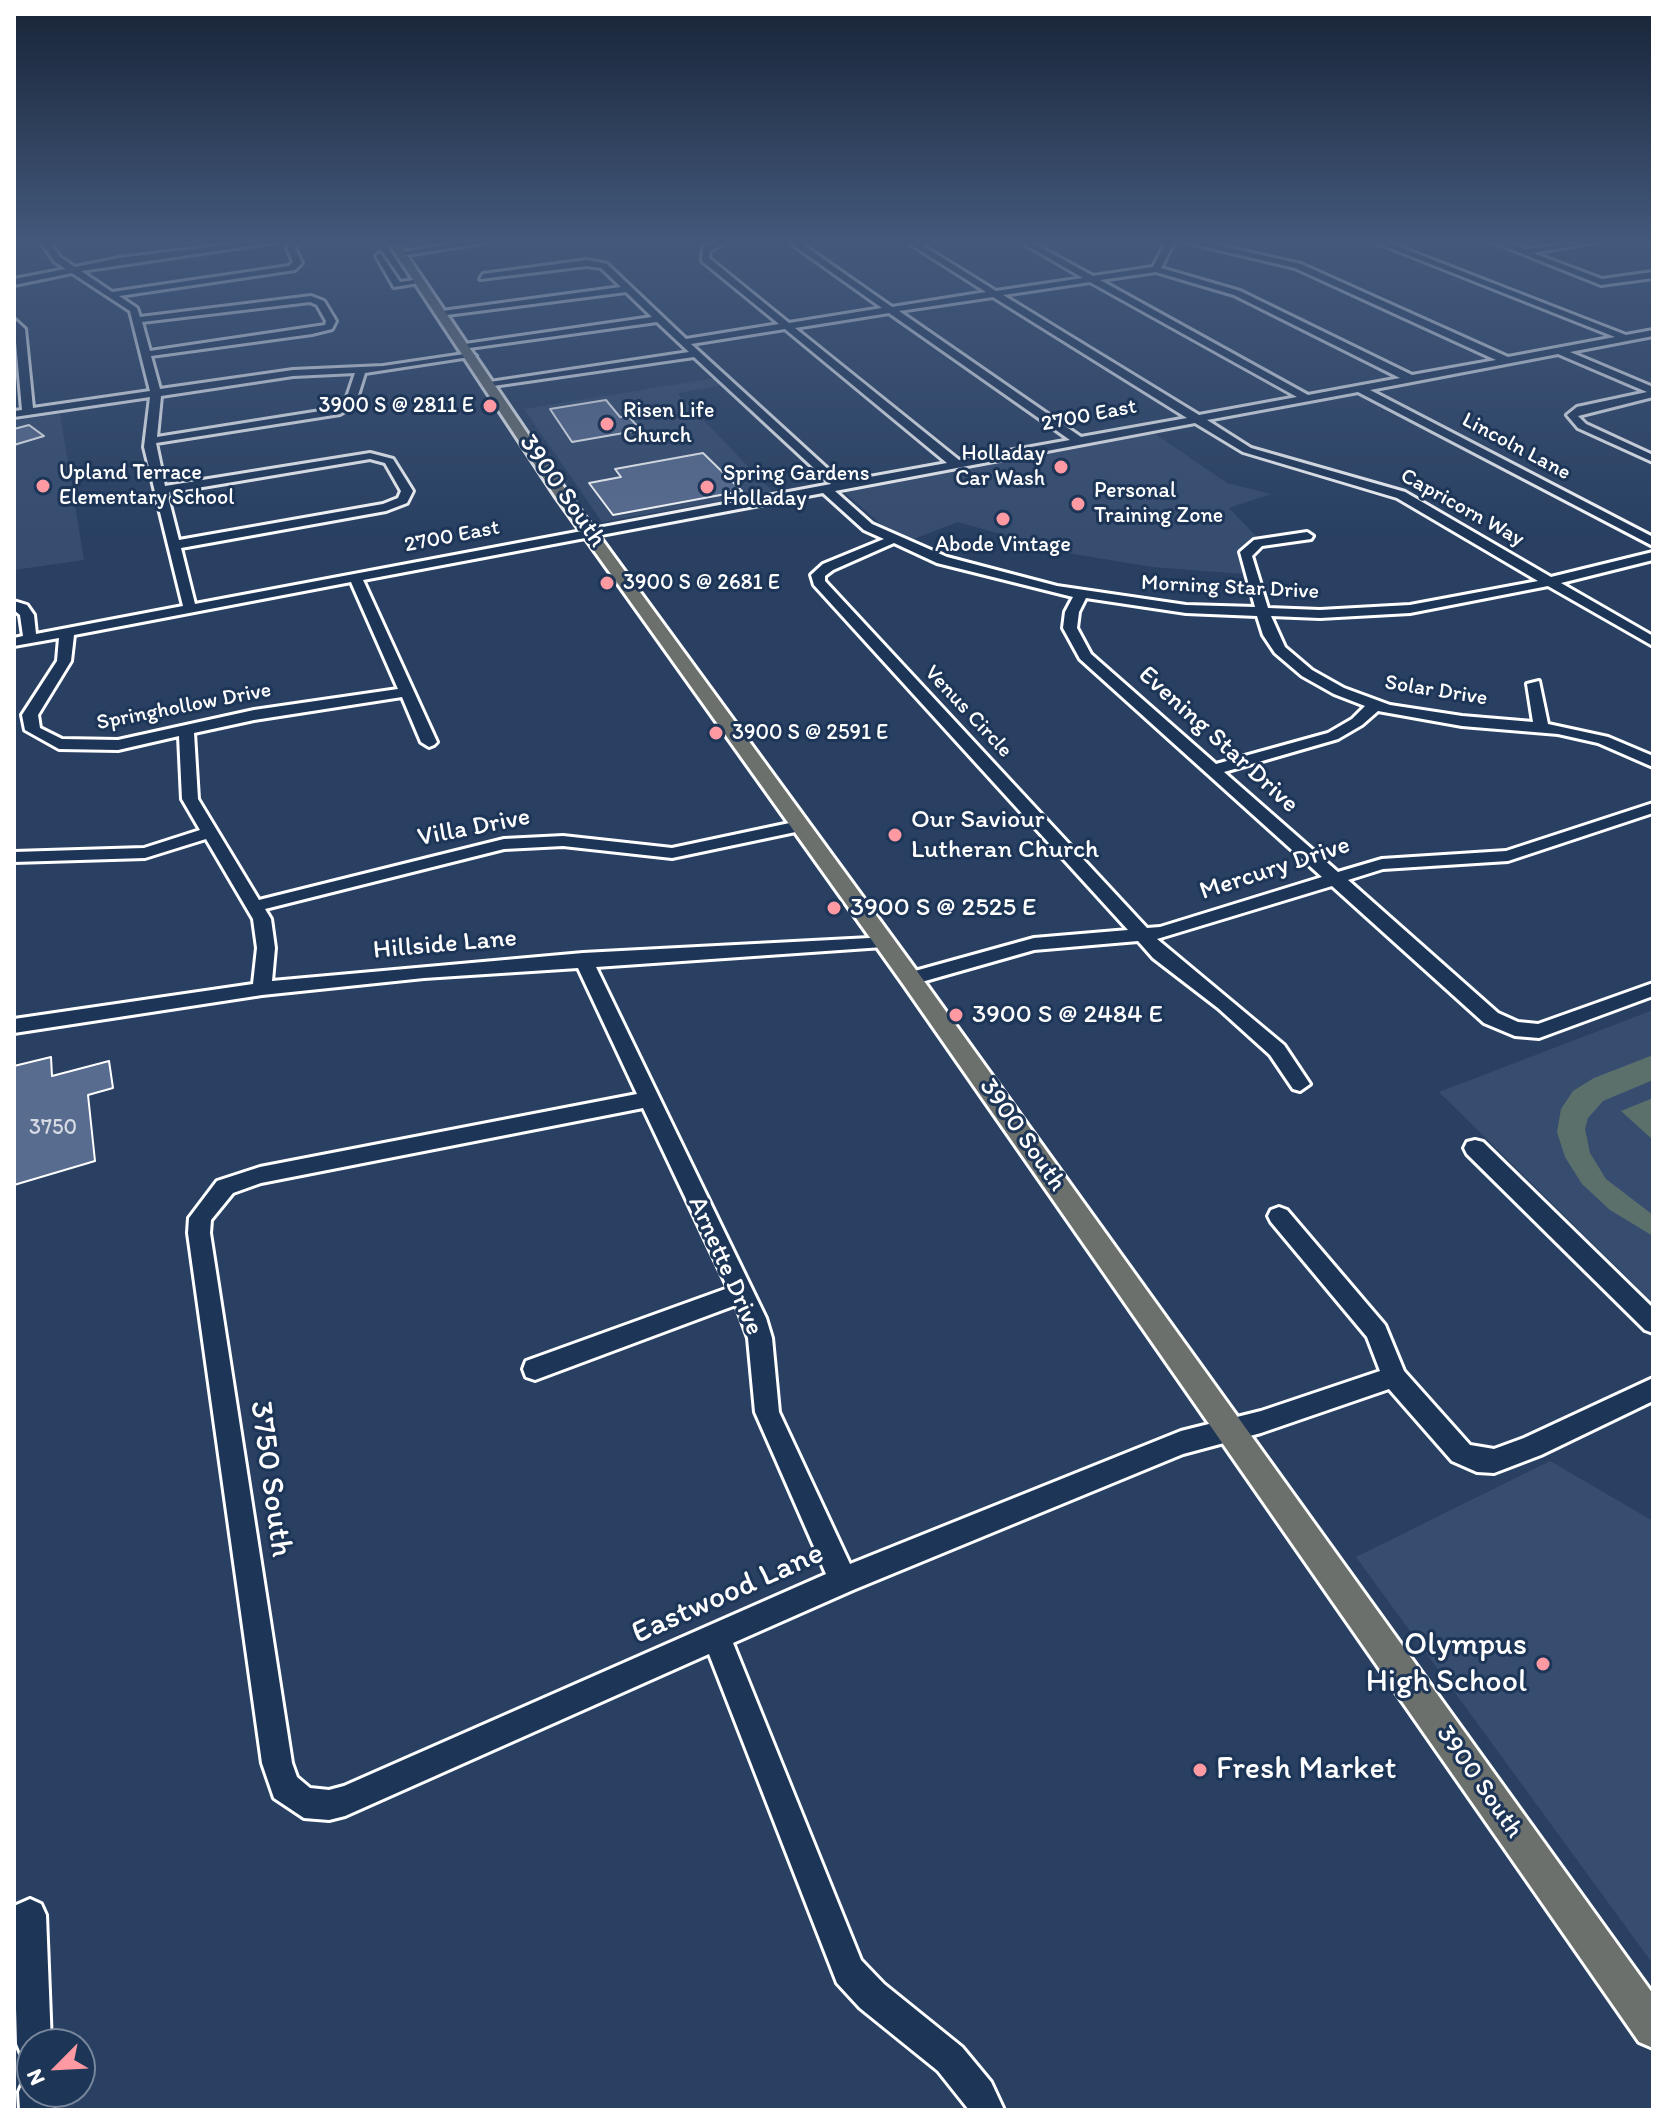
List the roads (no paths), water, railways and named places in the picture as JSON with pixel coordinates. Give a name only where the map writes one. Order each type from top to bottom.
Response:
[{"type":"main road","name":"3900 South","points":[[461,341],[591,533],[911,979],[1653,2028]]},
{"type":"street","points":[[21,341],[28,412]]},
{"type":"street","points":[[143,341],[156,393],[150,441],[190,609]]},
{"type":"street","points":[[146,354],[233,341]]},
{"type":"street","points":[[14,414],[293,373],[361,370],[527,341]]},
{"type":"street","points":[[683,342],[689,341]]},
{"type":"street","points":[[806,341],[956,464]]},
{"type":"street","points":[[938,341],[1079,441]]},
{"type":"street","name":"Capricorn Way","points":[[1070,341],[1261,457],[1401,495],[1653,642]]},
{"type":"street","points":[[1204,341],[1306,398]]},
{"type":"street","points":[[1334,341],[1409,378]]},
{"type":"street","points":[[1464,341],[1505,360]]},
{"type":"street","name":"2700 East","points":[[14,642],[1608,341]]},
{"type":"street","points":[[683,342],[839,486]]},
{"type":"street","points":[[1558,350],[1653,393]]},
{"type":"street","points":[[490,385],[697,354]]},
{"type":"street","points":[[150,441],[348,408],[361,370]]},
{"type":"street","name":"Lincoln Lane","points":[[1359,388],[1653,542]]},
{"type":"street","points":[[1653,393],[1581,409],[1572,415],[1582,426],[1653,459]]},
{"type":"street","points":[[161,490],[359,457],[381,457],[391,463],[407,491],[403,500],[386,507],[174,545]]},
{"type":"street","name":"Morning Star Drive","points":[[825,488],[858,521],[891,540],[963,567],[1081,595],[1174,608],[1264,614],[1410,609],[1481,598],[1653,556]]},
{"type":"street","name":"Solar Drive","points":[[1307,536],[1264,541],[1247,551],[1245,557],[1274,642],[1296,665],[1328,686],[1375,705],[1442,719],[1541,726],[1603,740],[1653,762]]},
{"type":"street","name":"Venus Circle","points":[[891,540],[824,569],[818,575],[822,586],[1145,936]]},
{"type":"street","points":[[356,578],[429,742]]},
{"type":"street","name":"Evening Star Drive","points":[[1081,595],[1072,612],[1070,628],[1085,656],[1484,1013],[1515,1029],[1546,1029],[1653,989]]},
{"type":"street","points":[[14,605],[27,615],[30,639]]},
{"type":"street","name":"Springhollow Drive","points":[[67,632],[64,661],[30,715],[30,724],[40,736],[59,744],[100,746],[406,692]]},
{"type":"street","points":[[1534,684],[1541,726]]},
{"type":"street","points":[[1213,770],[1333,736],[1357,722],[1375,705]]},
{"type":"street","points":[[186,730],[190,799],[208,833],[256,906],[265,929],[262,989]]},
{"type":"street","name":"Mercury Drive","points":[[911,979],[1034,944],[1145,936],[1397,861],[1508,856],[1653,808]]},
{"type":"street","name":"Villa Drive","points":[[256,906],[504,844],[563,841],[672,853],[799,826]]},
{"type":"street","points":[[14,857],[145,853],[208,833]]},
{"type":"street","points":[[1145,936],[1171,964],[1225,1003],[1277,1050],[1300,1084]]},
{"type":"street","name":"Hillside Lane","points":[[14,1026],[262,989],[583,959],[883,941]]},
{"type":"street","name":"Arnette Drive","points":[[583,959],[760,1338],[767,1412],[843,1580]]},
{"type":"street","name":"3750 South","points":[[277,1763],[199,1233],[200,1218],[225,1187],[260,1175],[649,1099]]},
{"type":"street","points":[[1475,1148],[1653,1323]]},
{"type":"street","points":[[1279,1216],[1377,1332],[1394,1377],[1461,1453],[1477,1460],[1494,1461],[1532,1447],[1653,1389]]},
{"type":"street","points":[[535,1369],[741,1293]]},
{"type":"street","name":"Eastwood Lane","points":[[277,1763],[285,1787],[304,1803],[329,1805],[345,1801],[843,1580],[1181,1443],[1394,1377]]},
{"type":"street","points":[[716,1637],[849,1971],[872,1996],[950,2059],[979,2094],[987,2110]]},
{"type":"street","points":[[22,1918],[32,2028]]},
{"type":"place","name":"3900 S @ 2811 E","points":[[490,406]]},
{"type":"place","name":"Risen Life Church","points":[[607,424]]},
{"type":"place","name":"Holladay Car Wash","points":[[1061,467]]},
{"type":"place","name":"Upland Terrace Elementary School","points":[[43,486]]},
{"type":"place","name":"Spring Gardens Holladay","points":[[707,487]]},
{"type":"place","name":"Personal Training Zone","points":[[1078,504]]},
{"type":"place","name":"Abode Vintage","points":[[1003,519]]},
{"type":"place","name":"3900 S @ 2681 E","points":[[607,583]]},
{"type":"place","name":"3900 S @ 2591 E","points":[[716,733]]},
{"type":"place","name":"Our Saviour Lutheran Church","points":[[895,835]]},
{"type":"place","name":"3900 S @ 2525 E","points":[[834,908]]},
{"type":"place","name":"3900 S @ 2484 E","points":[[956,1015]]},
{"type":"place","name":"Olympus High School","points":[[1543,1664]]},
{"type":"place","name":"Fresh Market","points":[[1200,1770]]}]
